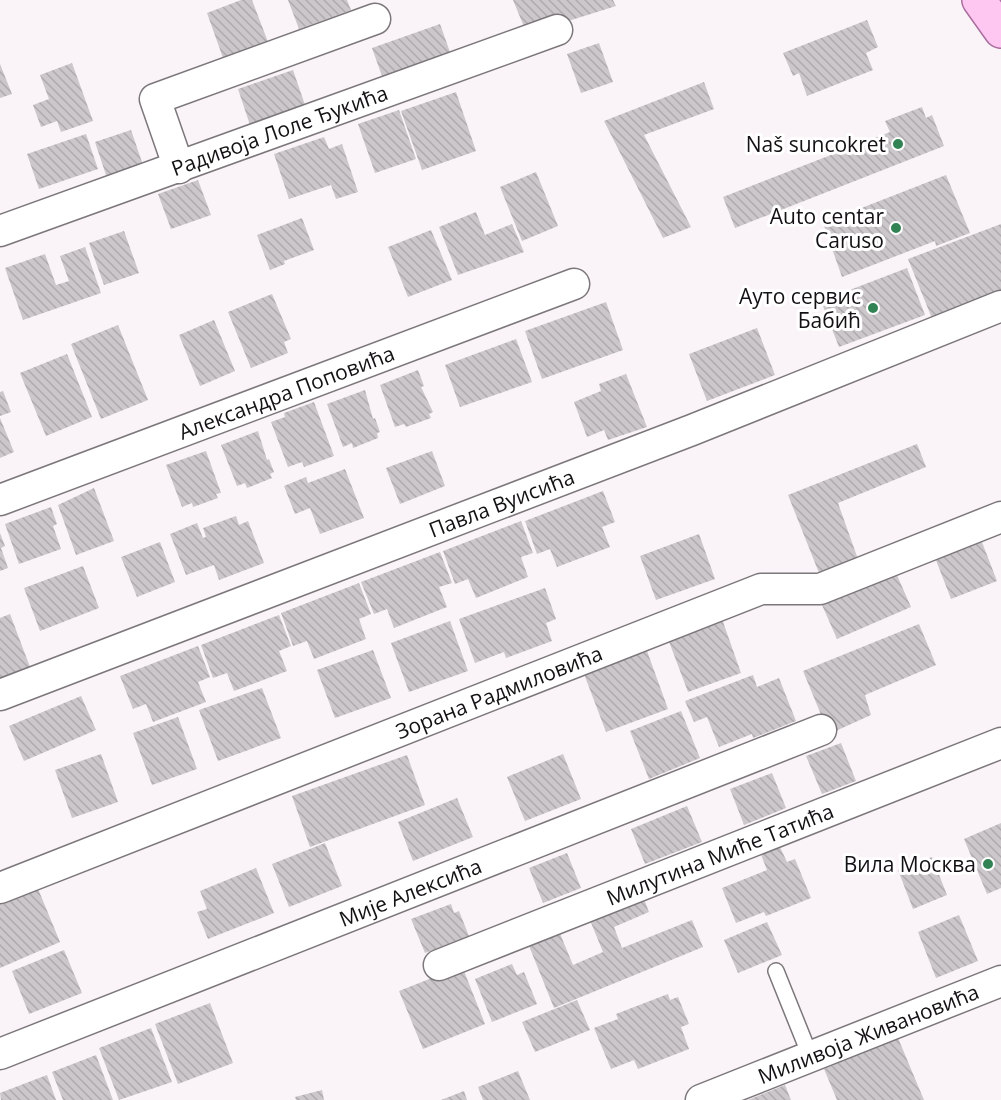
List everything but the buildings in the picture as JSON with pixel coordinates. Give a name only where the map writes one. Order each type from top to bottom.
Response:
[{"type":"main road","points":[[979,0],[1001,32]]},
{"type":"street","points":[[179,168],[155,99],[375,19]]},
{"type":"street","name":"Радивоја Лоле Ђукића","points":[[0,231],[558,30]]},
{"type":"street","name":"Александра Поповића","points":[[0,500],[574,284]]},
{"type":"street","name":"Павла Вуисића","points":[[0,695],[692,430],[1001,306]]},
{"type":"street","name":"Зорана Радмиловића","points":[[0,888],[761,589],[820,589],[1001,517]]},
{"type":"street","name":"Мије Алексића","points":[[0,1054],[821,730]]},
{"type":"street","name":"Милутина Миће Татића","points":[[439,965],[1001,743]]},
{"type":"street","name":"Миливоја Живановића","points":[[701,1100],[1001,981]]},
{"type":"lane","points":[[776,970],[811,1058]]},
{"type":"place","name":"Naš suncokret","points":[[898,144]]},
{"type":"place","name":"Auto centar Caruso","points":[[896,228]]},
{"type":"place","name":"Ауто сервис Бабић","points":[[873,308]]},
{"type":"place","name":"Вила Москва","points":[[988,864]]}]
